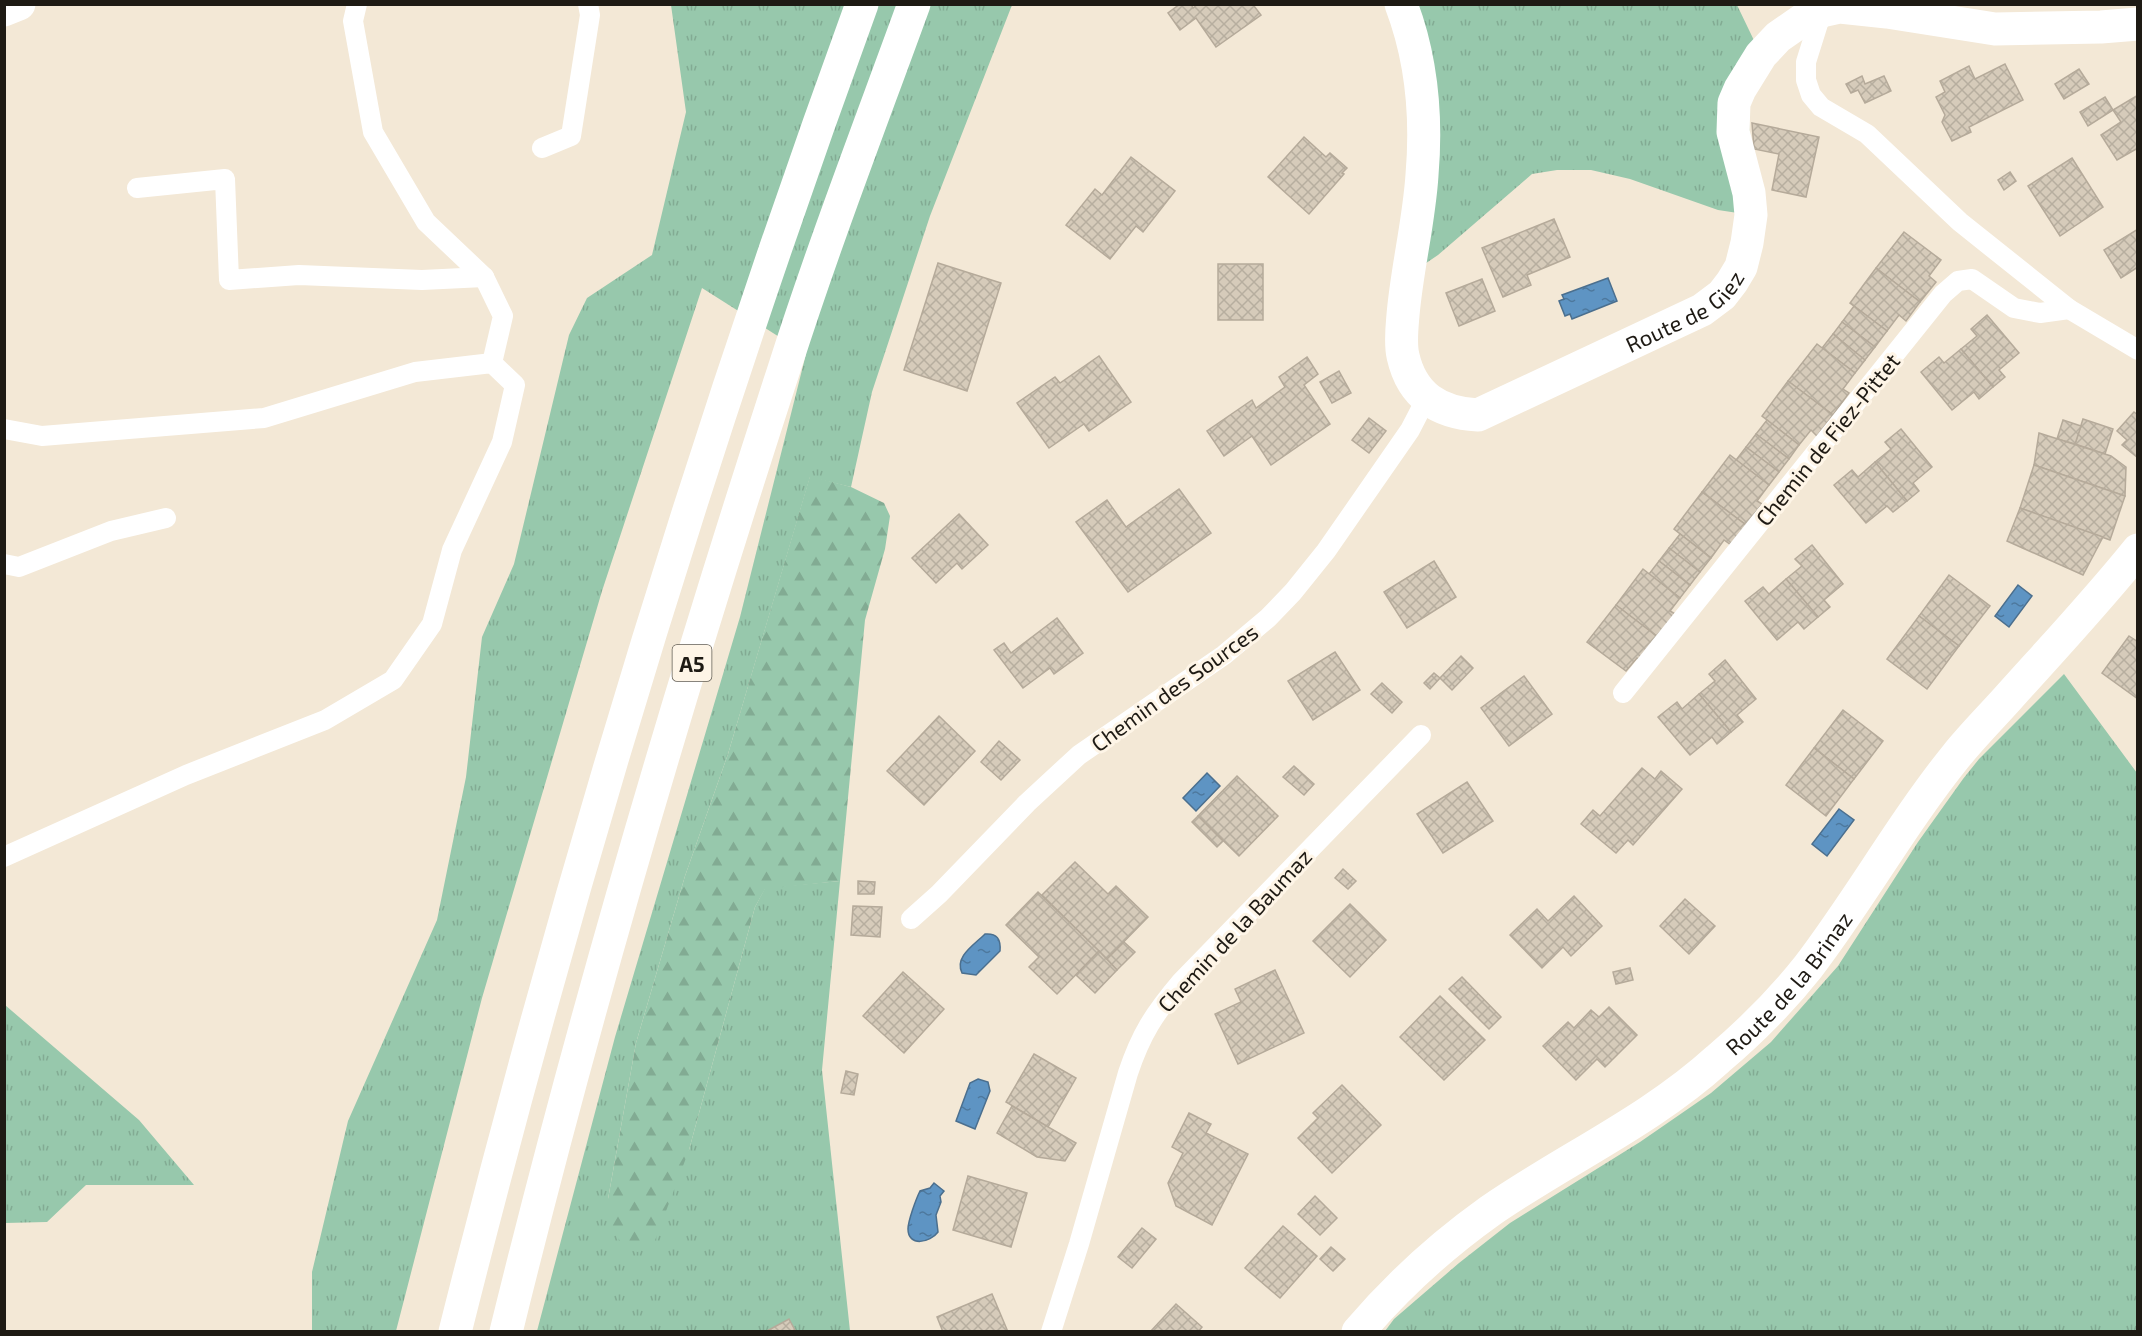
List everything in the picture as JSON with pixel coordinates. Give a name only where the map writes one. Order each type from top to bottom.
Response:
[{"type":"main road","points":[[4,10],[19,4]]},
{"type":"main road","name":"A5","points":[[455,1332],[544,991],[646,643],[747,332],[862,4]]},
{"type":"main road","name":"A5","points":[[506,1332],[545,1174],[593,999],[709,607],[786,363],[914,4]]},
{"type":"main road","points":[[1401,4],[1419,64],[1424,100],[1420,196],[1407,276],[1402,354],[1409,373],[1426,399]]},
{"type":"main road","name":"Route de Giez","points":[[1426,399],[1447,410],[1478,415],[1702,310],[1722,295],[1741,267],[1751,215],[1749,193],[1733,132],[1734,104],[1740,88],[1761,55],[1778,37],[1801,21],[1822,10],[1840,7],[1995,29],[2138,24]]},
{"type":"main road","name":"Route de la Brinaz","points":[[1358,1332],[1392,1292],[1461,1232],[1681,1090],[1750,1031],[1808,966],[1927,793],[1957,754],[2099,597],[2138,550]]},
{"type":"lane","points":[[357,4],[352,21],[373,132],[426,222],[484,277],[503,316],[492,363]]},
{"type":"lane","points":[[542,148],[571,136],[590,15],[588,4]]},
{"type":"lane","points":[[1822,10],[1806,62],[1806,80],[1811,95],[1821,107],[1867,134],[1960,222],[2069,309],[2138,350]]},
{"type":"lane","points":[[137,188],[225,179],[230,280],[299,276],[422,280],[484,277]]},
{"type":"lane","name":"Chemin de Fiez-Pittet","points":[[1623,693],[1943,294],[1958,281],[1972,279],[2014,308],[2040,313],[2069,309]]},
{"type":"lane","points":[[4,429],[42,436],[264,418],[415,372],[492,363]]},
{"type":"lane","points":[[4,857],[186,776],[325,720],[393,680],[432,624],[452,550],[502,442],[515,385],[492,363]]},
{"type":"lane","name":"Chemin des Sources","points":[[911,919],[939,894],[1027,802],[1079,755],[1224,655],[1268,618],[1293,592],[1326,551],[1410,430],[1426,399]]},
{"type":"lane","points":[[4,564],[19,567],[111,531],[166,518]]},
{"type":"lane","name":"Chemin de la Baumaz","points":[[1051,1332],[1128,1073],[1147,1025],[1180,982],[1421,735]]},
{"type":"green space","points":[[671,5],[1012,5],[930,216],[872,392],[851,487],[810,477],[728,754],[685,876],[636,1043],[608,1199],[689,1150],[755,907],[765,888],[840,881],[822,1070],[850,1331],[537,1331],[615,1037],[740,617],[806,354],[702,288],[602,591],[482,998],[396,1331],[312,1332],[312,1272],[348,1121],[437,920],[466,777],[482,637],[514,564],[569,335],[587,298],[652,255],[686,112]]},
{"type":"green space","points":[[1401,5],[1737,5],[1761,55],[1748,74],[1751,215],[1718,210],[1630,179],[1591,170],[1557,170],[1532,174],[1438,255],[1407,276],[1418,217]]},
{"type":"green space","points":[[810,476],[851,487],[884,503],[890,516],[885,549],[865,620],[840,881],[765,889],[755,907],[689,1150],[654,1243],[638,1252],[627,1250],[612,1230],[608,1199],[636,1043],[685,876],[728,754]]},
{"type":"green space","points":[[2064,674],[2137,773],[2137,1331],[1385,1331],[1394,1319],[1510,1223],[1640,1142],[1711,1093],[1771,1042],[1838,966],[1918,842],[1963,779],[1979,759]]},
{"type":"green space","points":[[5,1005],[139,1120],[194,1185],[86,1185],[47,1222],[5,1223]]},
{"type":"water","points":[[1608,278],[1617,301],[1572,319],[1570,314],[1565,316],[1559,301],[1564,299],[1562,295]]},
{"type":"water","points":[[2018,585],[2032,596],[2009,627],[1995,616]]},
{"type":"water","points":[[1207,773],[1220,786],[1196,811],[1183,798]]},
{"type":"water","points":[[1839,809],[1854,820],[1827,856],[1812,844]]},
{"type":"water","points":[[985,934],[997,938],[1000,951],[976,975],[962,973],[960,967],[963,957]]},
{"type":"water","points":[[978,1079],[988,1082],[990,1091],[975,1129],[956,1121],[970,1083]]},
{"type":"water","points":[[934,1183],[944,1191],[940,1196],[941,1202],[936,1215],[938,1232],[925,1241],[915,1241],[909,1235],[908,1229],[912,1210],[920,1191],[930,1188]]},
{"type":"building","points":[[1180,4],[1191,4],[1193,8],[1198,4],[1255,4],[1254,6],[1261,15],[1216,47],[1196,18],[1180,30],[1168,13]]},
{"type":"building","points":[[2005,64],[2023,100],[1969,127],[1971,132],[1952,141],[1942,122],[1945,115],[1936,97],[1945,92],[1940,81],[1969,66],[1975,79]]},
{"type":"building","points":[[2079,69],[2089,84],[2064,99],[2055,84]]},
{"type":"building","points":[[1862,76],[1865,84],[1884,76],[1891,91],[1865,103],[1858,90],[1851,93],[1846,84]]},
{"type":"building","points":[[2138,95],[2138,148],[2117,160],[2101,135],[2121,122],[2113,110]]},
{"type":"building","points":[[2105,97],[2113,110],[2088,126],[2080,112]]},
{"type":"building","points":[[1752,123],[1819,137],[1806,197],[1772,190],[1779,154],[1754,149]]},
{"type":"building","points":[[1304,137],[1326,157],[1330,153],[1347,168],[1309,214],[1268,177]]},
{"type":"building","points":[[1131,157],[1175,191],[1143,232],[1136,226],[1110,259],[1066,225],[1095,189],[1102,195]]},
{"type":"building","points":[[2072,158],[2103,207],[2060,236],[2028,186]]},
{"type":"building","points":[[2010,172],[2016,181],[2004,190],[1998,180]]},
{"type":"building","points":[[1554,219],[1570,257],[1527,275],[1531,285],[1503,297],[1482,248]]},
{"type":"building","points":[[2138,229],[2138,267],[2121,278],[2104,250]]},
{"type":"building","points":[[1904,232],[1941,260],[1929,276],[1936,282],[1920,302],[1876,268]]},
{"type":"building","points":[[938,263],[1001,283],[967,391],[904,370]]},
{"type":"building","points":[[1218,264],[1263,264],[1263,320],[1218,320]]},
{"type":"building","points":[[1876,268],[1920,302],[1906,321],[1899,315],[1887,331],[1850,303]]},
{"type":"building","points":[[1482,279],[1495,311],[1459,326],[1446,293]]},
{"type":"building","points":[[1854,306],[1887,331],[1875,347],[1842,322]]},
{"type":"building","points":[[1987,315],[2019,353],[1999,370],[2005,377],[1993,387],[1961,349],[1977,336],[1971,329]]},
{"type":"building","points":[[1842,322],[1875,347],[1865,360],[1833,334]]},
{"type":"building","points":[[1833,334],[1865,360],[1855,373],[1822,348]]},
{"type":"building","points":[[1817,344],[1855,373],[1843,389],[1849,393],[1833,415],[1788,381]]},
{"type":"building","points":[[1961,349],[1993,387],[1979,399],[1974,392],[1952,410],[1921,372],[1939,357],[1944,363]]},
{"type":"building","points":[[1099,356],[1131,402],[1089,431],[1084,424],[1049,448],[1017,403],[1055,377],[1060,383]]},
{"type":"building","points":[[1307,357],[1318,374],[1304,385],[1330,424],[1271,465],[1252,436],[1224,456],[1207,431],[1252,400],[1256,408],[1285,387],[1279,377]]},
{"type":"building","points":[[1339,371],[1351,393],[1332,403],[1320,382]]},
{"type":"building","points":[[1788,381],[1833,415],[1817,436],[1811,430],[1799,445],[1762,416]]},
{"type":"building","points":[[2134,412],[2138,415],[2138,458],[2122,445],[2127,440],[2117,431]]},
{"type":"building","points":[[1369,418],[1386,431],[1369,453],[1352,440]]},
{"type":"building","points":[[2083,419],[2113,429],[2105,454],[2075,444]]},
{"type":"building","points":[[1767,420],[1799,445],[1789,459],[1756,434]]},
{"type":"building","points":[[2063,420],[2081,426],[2075,444],[2057,439]]},
{"type":"building","points":[[1901,429],[1932,467],[1913,483],[1919,491],[1907,501],[1875,462],[1891,449],[1885,442]]},
{"type":"building","points":[[2039,433],[2111,456],[2126,467],[2125,496],[2034,465]]},
{"type":"building","points":[[1756,434],[1789,459],[1779,472],[1746,447]]},
{"type":"building","points":[[1746,447],[1779,472],[1769,485],[1736,460]]},
{"type":"building","points":[[1730,455],[1769,485],[1757,501],[1762,504],[1746,525],[1702,492]]},
{"type":"building","points":[[1875,462],[1907,501],[1893,512],[1887,506],[1866,523],[1834,485],[1852,470],[1858,477]]},
{"type":"building","points":[[2034,465],[2125,496],[2110,540],[2020,508]]},
{"type":"building","points":[[1179,489],[1211,533],[1128,592],[1076,522],[1107,500],[1126,527]]},
{"type":"building","points":[[1702,492],[1746,525],[1731,545],[1724,540],[1711,558],[1674,529]]},
{"type":"building","points":[[2020,508],[2103,537],[2083,575],[2007,541]]},
{"type":"building","points":[[959,514],[988,545],[962,569],[957,563],[936,583],[912,558]]},
{"type":"building","points":[[1680,534],[1711,558],[1700,572],[1669,548]]},
{"type":"building","points":[[1812,545],[1843,584],[1824,600],[1830,607],[1818,617],[1786,579],[1802,566],[1795,559]]},
{"type":"building","points":[[1669,548],[1700,572],[1690,585],[1659,561]]},
{"type":"building","points":[[1434,561],[1456,597],[1407,628],[1384,592]]},
{"type":"building","points":[[1659,561],[1690,585],[1680,598],[1649,574]]},
{"type":"building","points":[[1643,569],[1680,598],[1670,611],[1677,615],[1659,638],[1616,605]]},
{"type":"building","points":[[1949,575],[1990,606],[1959,646],[1919,616]]},
{"type":"building","points":[[1786,579],[1818,617],[1804,629],[1798,622],[1777,640],[1745,601],[1763,587],[1769,594]]},
{"type":"building","points":[[1616,605],[1659,638],[1642,662],[1637,658],[1626,671],[1587,642]]},
{"type":"building","points":[[1919,616],[1959,646],[1927,689],[1887,659]]},
{"type":"building","points":[[1057,618],[1083,653],[1054,674],[1050,668],[1023,688],[994,650],[1004,643],[1011,653]]},
{"type":"building","points":[[2129,636],[2138,642],[2138,699],[2102,673]]},
{"type":"building","points":[[1335,652],[1360,690],[1313,720],[1288,681]]},
{"type":"building","points":[[1461,656],[1473,668],[1452,690],[1440,678]]},
{"type":"building","points":[[1725,660],[1756,699],[1737,715],[1743,722],[1731,732],[1699,694],[1715,681],[1709,674]]},
{"type":"building","points":[[1434,673],[1440,678],[1430,689],[1424,683]]},
{"type":"building","points":[[1524,676],[1552,714],[1509,746],[1481,708]]},
{"type":"building","points":[[1382,683],[1402,702],[1392,713],[1371,694]]},
{"type":"building","points":[[1699,694],[1731,732],[1717,744],[1712,737],[1690,755],[1658,717],[1677,702],[1682,709]]},
{"type":"building","points":[[1843,710],[1883,741],[1854,779],[1814,748]]},
{"type":"building","points":[[939,716],[975,751],[924,805],[887,771]]},
{"type":"building","points":[[999,741],[1020,760],[1001,780],[981,762]]},
{"type":"building","points":[[1814,748],[1854,779],[1826,816],[1786,785]]},
{"type":"building","points":[[1294,766],[1314,784],[1304,795],[1283,777]]},
{"type":"building","points":[[1642,768],[1655,779],[1661,771],[1682,789],[1633,845],[1628,840],[1616,853],[1581,824],[1593,810],[1600,816]]},
{"type":"building","points":[[1237,776],[1278,816],[1239,856],[1198,816]]},
{"type":"building","points":[[1467,782],[1493,821],[1443,853],[1417,814]]},
{"type":"building","points":[[1198,816],[1223,841],[1217,847],[1192,822]]},
{"type":"building","points":[[1075,862],[1108,894],[1116,886],[1148,917],[1107,959],[1042,895]]},
{"type":"building","points":[[1343,869],[1356,881],[1348,889],[1335,878]]},
{"type":"building","points":[[858,881],[875,882],[874,894],[858,894]]},
{"type":"building","points":[[1038,892],[1099,951],[1057,994],[1029,967],[1039,957],[1006,925]]},
{"type":"building","points":[[1574,896],[1602,926],[1571,956],[1563,947],[1542,968],[1510,935],[1537,909],[1548,921]]},
{"type":"building","points":[[1685,899],[1715,926],[1689,954],[1660,926]]},
{"type":"building","points":[[1350,904],[1386,940],[1350,977],[1313,941]]},
{"type":"building","points":[[853,906],[882,907],[880,937],[851,935]]},
{"type":"building","points":[[1124,942],[1135,952],[1117,970],[1107,959]]},
{"type":"building","points":[[1099,951],[1117,970],[1095,993],[1076,975]]},
{"type":"building","points":[[1630,968],[1633,980],[1616,984],[1613,972]]},
{"type":"building","points":[[1275,970],[1304,1033],[1238,1064],[1215,1014],[1241,1002],[1235,989]]},
{"type":"building","points":[[903,972],[944,1009],[904,1053],[863,1016]]},
{"type":"building","points":[[1462,977],[1501,1017],[1489,1029],[1449,989]]},
{"type":"building","points":[[1440,996],[1485,1040],[1444,1080],[1400,1037]]},
{"type":"building","points":[[1609,1007],[1637,1035],[1605,1067],[1597,1059],[1576,1080],[1543,1046],[1568,1022],[1574,1028],[1591,1010],[1599,1017]]},
{"type":"building","points":[[1034,1054],[1076,1078],[1048,1127],[1006,1102]]},
{"type":"building","points":[[846,1071],[858,1074],[854,1095],[841,1093]]},
{"type":"building","points":[[1342,1085],[1381,1125],[1332,1173],[1298,1138],[1318,1118],[1313,1113]]},
{"type":"building","points":[[1012,1106],[1076,1143],[1065,1161],[1037,1157],[997,1133]]},
{"type":"building","points":[[1189,1113],[1211,1124],[1206,1133],[1248,1154],[1212,1225],[1176,1206],[1168,1183],[1183,1153],[1172,1147]]},
{"type":"building","points":[[968,1176],[1027,1193],[1011,1247],[953,1230]]},
{"type":"building","points":[[1315,1196],[1337,1218],[1320,1235],[1298,1214]]},
{"type":"building","points":[[1283,1226],[1317,1256],[1280,1298],[1245,1268]]},
{"type":"building","points":[[1142,1228],[1156,1239],[1132,1268],[1118,1257]]},
{"type":"building","points":[[1331,1247],[1345,1259],[1333,1271],[1320,1259]]},
{"type":"building","points":[[992,1294],[1008,1332],[943,1332],[937,1317]]},
{"type":"building","points":[[1176,1304],[1202,1327],[1198,1332],[1150,1332]]},
{"type":"building","points":[[789,1319],[796,1332],[765,1332]]}]
